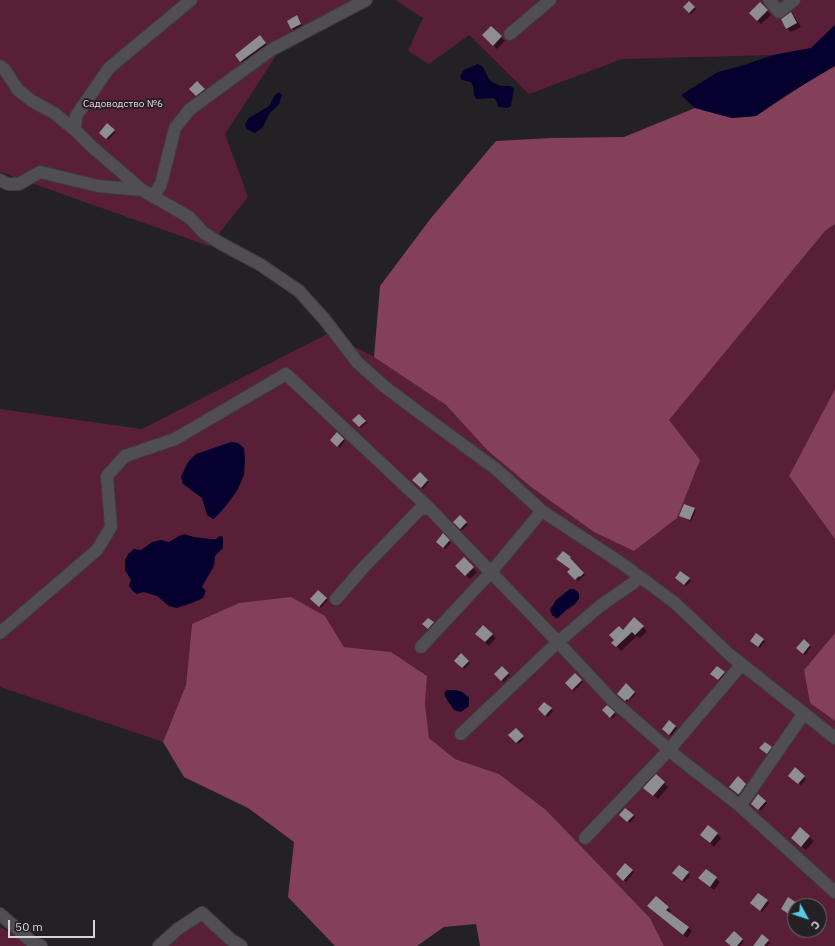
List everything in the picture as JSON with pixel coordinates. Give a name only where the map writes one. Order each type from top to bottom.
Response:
[{"type":"lane","points":[[75,130],[76,116],[109,68],[191,0]]},
{"type":"lane","points":[[153,197],[161,184],[175,128],[189,110],[271,50],[366,0]]},
{"type":"lane","points":[[510,34],[550,0]]},
{"type":"lane","points":[[769,0],[779,12],[794,0]]},
{"type":"lane","points":[[0,66],[5,70],[18,90],[32,101],[54,113],[142,190],[189,217],[204,233],[261,265],[299,291],[325,320],[357,362],[385,387],[496,469],[542,511],[639,576],[675,603],[730,655],[835,738]]},
{"type":"lane","points":[[0,180],[8,184],[19,184],[40,172],[98,186],[142,190]]},
{"type":"lane","points":[[0,633],[97,550],[111,527],[107,476],[125,456],[175,439],[286,374],[430,509],[611,699],[669,750],[740,806],[835,892]]},
{"type":"lane","points":[[336,599],[363,568],[421,508],[430,509]]},
{"type":"lane","points":[[421,647],[491,572],[542,511]]},
{"type":"lane","points":[[461,734],[558,642],[600,606],[633,583],[639,576]]},
{"type":"lane","points":[[585,838],[669,750],[742,664]]},
{"type":"lane","points":[[740,806],[804,713]]},
{"type":"lane","points":[[159,946],[178,929],[202,913],[227,943],[241,946]]},
{"type":"lane","points":[[0,914],[34,945]]},
{"type":"green space","name":"Садоводство №6","points":[[0,0],[374,0],[285,42],[225,134],[248,197],[209,246],[0,172]]},
{"type":"green space","points":[[395,0],[835,0],[835,25],[811,48],[773,55],[622,59],[529,94],[469,35],[429,64],[408,51],[423,18]]},
{"type":"green space","points":[[835,224],[835,389],[789,476],[835,539],[835,633],[804,670],[810,703],[835,721],[835,946],[664,946],[650,918],[546,810],[499,774],[455,759],[429,738],[425,704],[427,676],[391,652],[344,647],[325,616],[192,624],[186,685],[163,742],[0,687],[0,409],[142,429],[329,333],[374,357],[446,405],[487,450],[531,487],[594,532],[668,420],[825,231]]},
{"type":"green space","points":[[196,912],[248,946],[154,946]]},
{"type":"green space","points":[[0,927],[34,946],[0,946]]},
{"type":"shaded area","points":[[835,25],[835,66],[786,95],[756,116],[732,118],[695,108],[681,95],[718,72],[773,55],[811,48]]},
{"type":"shaded area","points":[[478,64],[483,67],[492,82],[501,86],[510,86],[514,88],[511,106],[507,108],[498,107],[494,98],[476,99],[471,82],[462,80],[460,76],[464,70]]},
{"type":"shaded area","points":[[835,64],[835,224],[825,231],[669,420],[700,460],[677,518],[634,551],[594,532],[531,487],[487,450],[446,405],[374,357],[380,286],[431,218],[496,141],[552,138],[624,137],[695,108],[732,118],[756,116]]},
{"type":"shaded area","points":[[279,92],[282,95],[279,104],[269,114],[263,127],[255,133],[246,128],[245,124],[249,118],[269,106],[275,95]]},
{"type":"shaded area","points":[[835,389],[835,539],[789,476]]},
{"type":"shaded area","points":[[231,442],[238,443],[244,448],[244,475],[237,491],[225,507],[213,519],[207,515],[202,498],[183,484],[181,477],[188,462],[196,454]]},
{"type":"shaded area","points":[[184,534],[211,539],[216,539],[222,536],[223,539],[223,548],[215,556],[214,566],[202,587],[206,591],[203,598],[177,608],[169,606],[157,596],[144,592],[137,594],[133,591],[129,586],[131,580],[125,570],[125,560],[128,554],[134,549],[141,550],[152,542],[161,540],[169,542]]},
{"type":"shaded area","points":[[570,589],[574,589],[578,592],[579,599],[575,604],[556,618],[552,615],[550,610],[556,600]]},
{"type":"shaded area","points":[[291,597],[325,616],[344,647],[391,652],[427,676],[425,704],[429,738],[455,759],[499,774],[546,810],[650,918],[664,946],[480,946],[476,924],[444,927],[417,946],[335,946],[288,897],[294,842],[248,808],[184,777],[163,742],[186,685],[192,624],[239,603]]},
{"type":"shaded area","points":[[835,633],[835,721],[810,703],[804,670]]},
{"type":"shaded area","points":[[447,690],[456,690],[469,697],[469,706],[461,712],[454,710],[444,693]]},
{"type":"building","points":[[689,1],[695,7],[689,13],[683,7]]},
{"type":"building","points":[[760,2],[768,10],[757,21],[749,13]]},
{"type":"building","points":[[791,12],[797,23],[786,29],[781,19]]},
{"type":"building","points":[[297,15],[301,24],[291,29],[287,21]]},
{"type":"building","points":[[491,26],[502,36],[493,46],[482,35]]},
{"type":"building","points":[[260,35],[266,43],[240,62],[235,55]]},
{"type":"building","points":[[197,81],[205,89],[196,96],[189,89]]},
{"type":"building","points":[[107,123],[115,130],[106,139],[99,133]]},
{"type":"building","points":[[359,414],[366,421],[359,427],[352,420]]},
{"type":"building","points":[[337,432],[344,439],[337,447],[330,440]]},
{"type":"building","points":[[420,472],[428,480],[421,488],[412,480]]},
{"type":"building","points":[[684,504],[695,508],[690,520],[679,516]]},
{"type":"building","points":[[460,515],[467,522],[460,529],[453,522]]},
{"type":"building","points":[[443,533],[450,540],[443,548],[436,542]]},
{"type":"building","points":[[563,551],[571,557],[570,558],[584,573],[575,580],[567,572],[570,569],[556,559]]},
{"type":"building","points":[[464,557],[474,567],[465,576],[455,566]]},
{"type":"building","points":[[680,571],[690,578],[684,585],[675,578]]},
{"type":"building","points":[[318,590],[327,598],[319,607],[310,599]]},
{"type":"building","points":[[634,617],[644,626],[635,635],[632,632],[616,647],[611,643],[614,640],[609,635],[619,626],[623,630]]},
{"type":"building","points":[[428,618],[434,622],[428,629],[422,624]]},
{"type":"building","points":[[483,625],[493,634],[485,642],[475,634]]},
{"type":"building","points":[[756,633],[764,639],[758,647],[750,641]]},
{"type":"building","points":[[804,639],[810,645],[803,654],[796,648]]},
{"type":"building","points":[[461,653],[469,661],[462,668],[454,661]]},
{"type":"building","points":[[502,666],[509,673],[501,681],[494,674]]},
{"type":"building","points":[[717,666],[725,672],[718,680],[710,674]]},
{"type":"building","points":[[575,673],[582,680],[572,690],[565,683]]},
{"type":"building","points":[[626,683],[635,692],[628,700],[627,699],[625,701],[617,694]]},
{"type":"building","points":[[544,702],[552,708],[545,716],[538,709]]},
{"type":"building","points":[[607,705],[615,712],[610,718],[602,710]]},
{"type":"building","points":[[669,720],[676,726],[669,735],[662,729]]},
{"type":"building","points":[[516,728],[524,736],[516,743],[508,735]]},
{"type":"building","points":[[765,742],[772,747],[767,754],[759,748]]},
{"type":"building","points":[[795,767],[805,776],[798,784],[788,776]]},
{"type":"building","points":[[656,774],[665,782],[653,796],[643,788]]},
{"type":"building","points":[[738,776],[746,784],[739,794],[729,787]]},
{"type":"building","points":[[758,794],[766,801],[758,810],[751,804]]},
{"type":"building","points":[[625,808],[634,815],[627,822],[619,815]]},
{"type":"building","points":[[708,825],[718,833],[710,843],[700,835]]},
{"type":"building","points":[[800,827],[810,836],[801,847],[791,838]]},
{"type":"building","points":[[625,863],[633,870],[623,881],[616,874]]},
{"type":"building","points":[[679,865],[689,872],[682,881],[672,873]]},
{"type":"building","points":[[706,869],[717,877],[710,887],[698,878]]},
{"type":"building","points":[[758,893],[768,900],[760,911],[750,903]]},
{"type":"building","points":[[656,896],[669,907],[666,910],[689,927],[683,935],[647,906]]},
{"type":"building","points":[[787,899],[787,913],[781,909]]},
{"type":"building","points":[[734,931],[743,939],[737,946],[731,946],[725,941]]},
{"type":"building","points":[[762,934],[769,940],[764,946],[753,946]]}]
